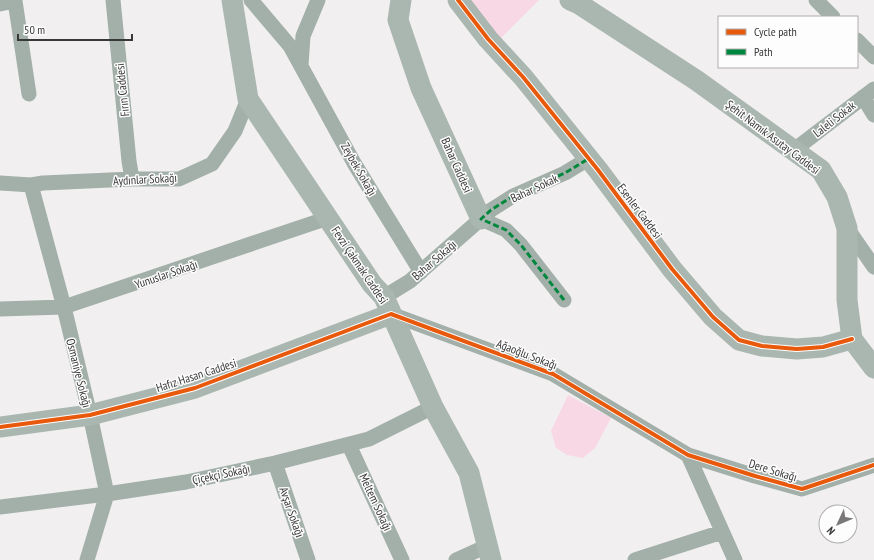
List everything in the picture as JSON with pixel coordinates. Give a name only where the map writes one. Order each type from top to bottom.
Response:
[{"type":"street","name":"Fırın Caddesi","points":[[113,0],[132,179]]},
{"type":"street","name":"Fevzi Çakmak Caddesi","points":[[232,0],[248,99],[387,306],[433,407],[469,473],[489,553]]},
{"type":"street","name":"Zeybek Sokağı","points":[[251,0],[290,46],[354,163],[420,272]]},
{"type":"street","points":[[301,65],[302,36],[318,0]]},
{"type":"street","name":"Bahar Caddesi","points":[[401,0],[398,20],[421,88],[481,219]]},
{"type":"street","name":"Esenler Caddesi","points":[[458,0],[488,39],[523,77],[588,158],[672,268],[713,317],[739,340],[762,346],[797,349],[823,347],[852,339]]},
{"type":"street","name":"Şehit Namık Asutay Caddesi","points":[[570,0],[585,8],[696,80],[821,170],[837,197],[846,228],[847,300],[852,339],[874,368]]},
{"type":"street","points":[[816,0],[833,16]]},
{"type":"street","points":[[0,4],[15,1],[29,94]]},
{"type":"street","points":[[858,41],[874,57]]},
{"type":"street","points":[[868,93],[874,115]]},
{"type":"street","name":"Laleli Sokak","points":[[794,150],[868,93]]},
{"type":"street","name":"Aydınlar Sokağı","points":[[0,183],[31,185],[43,183],[132,179],[179,179],[212,164],[236,131],[248,99]]},
{"type":"street","name":"Bahar Sokak","points":[[481,219],[491,210],[513,196],[565,173],[588,158]]},
{"type":"street","name":"Osmaniye Sokağı","points":[[31,185],[64,308],[90,415],[107,494],[87,560]]},
{"type":"street","name":"Yunuslar Sokağı","points":[[0,309],[64,308],[328,218]]},
{"type":"street","points":[[481,219],[506,230],[521,245],[564,300]]},
{"type":"street","name":"Bahar Sokağı","points":[[387,306],[410,281],[481,219]]},
{"type":"street","points":[[846,228],[874,267]]},
{"type":"street","name":"Hafız Hasan Caddesi","points":[[0,426],[90,415],[195,388],[387,306]]},
{"type":"street","name":"Ağaoğlu Sokağı","points":[[387,306],[553,374],[688,455]]},
{"type":"street","name":"Çiçekçi Sokağı","points":[[0,507],[107,494],[186,482],[275,463],[369,440],[433,407]]},
{"type":"street","name":"Meltem Sokağı","points":[[349,445],[402,560]]},
{"type":"street","points":[[688,455],[735,560]]},
{"type":"street","name":"Dere Sokağı","points":[[688,455],[802,489],[874,465]]},
{"type":"street","name":"Avşar Sokağı","points":[[275,463],[308,560]]},
{"type":"street","points":[[635,560],[653,558],[722,532]]},
{"type":"street","points":[[456,560],[489,553]]},
{"type":"shaded area","points":[[468,0],[539,0],[499,40]]},
{"type":"shaded area","points":[[568,395],[611,418],[595,448],[583,458],[567,455],[556,448],[551,431]]},
{"type":"marked path","points":[[564,300],[521,245],[506,230],[481,219],[491,210],[513,196],[565,173],[588,159]]},
{"type":"cycle path","points":[[458,0],[488,39],[523,77],[598,170],[672,269],[713,317],[739,340],[762,346],[797,349],[823,347],[852,339]]},
{"type":"cycle path","points":[[0,427],[90,415],[195,388],[391,314],[553,374],[688,455],[755,476],[802,489],[874,465]]}]
